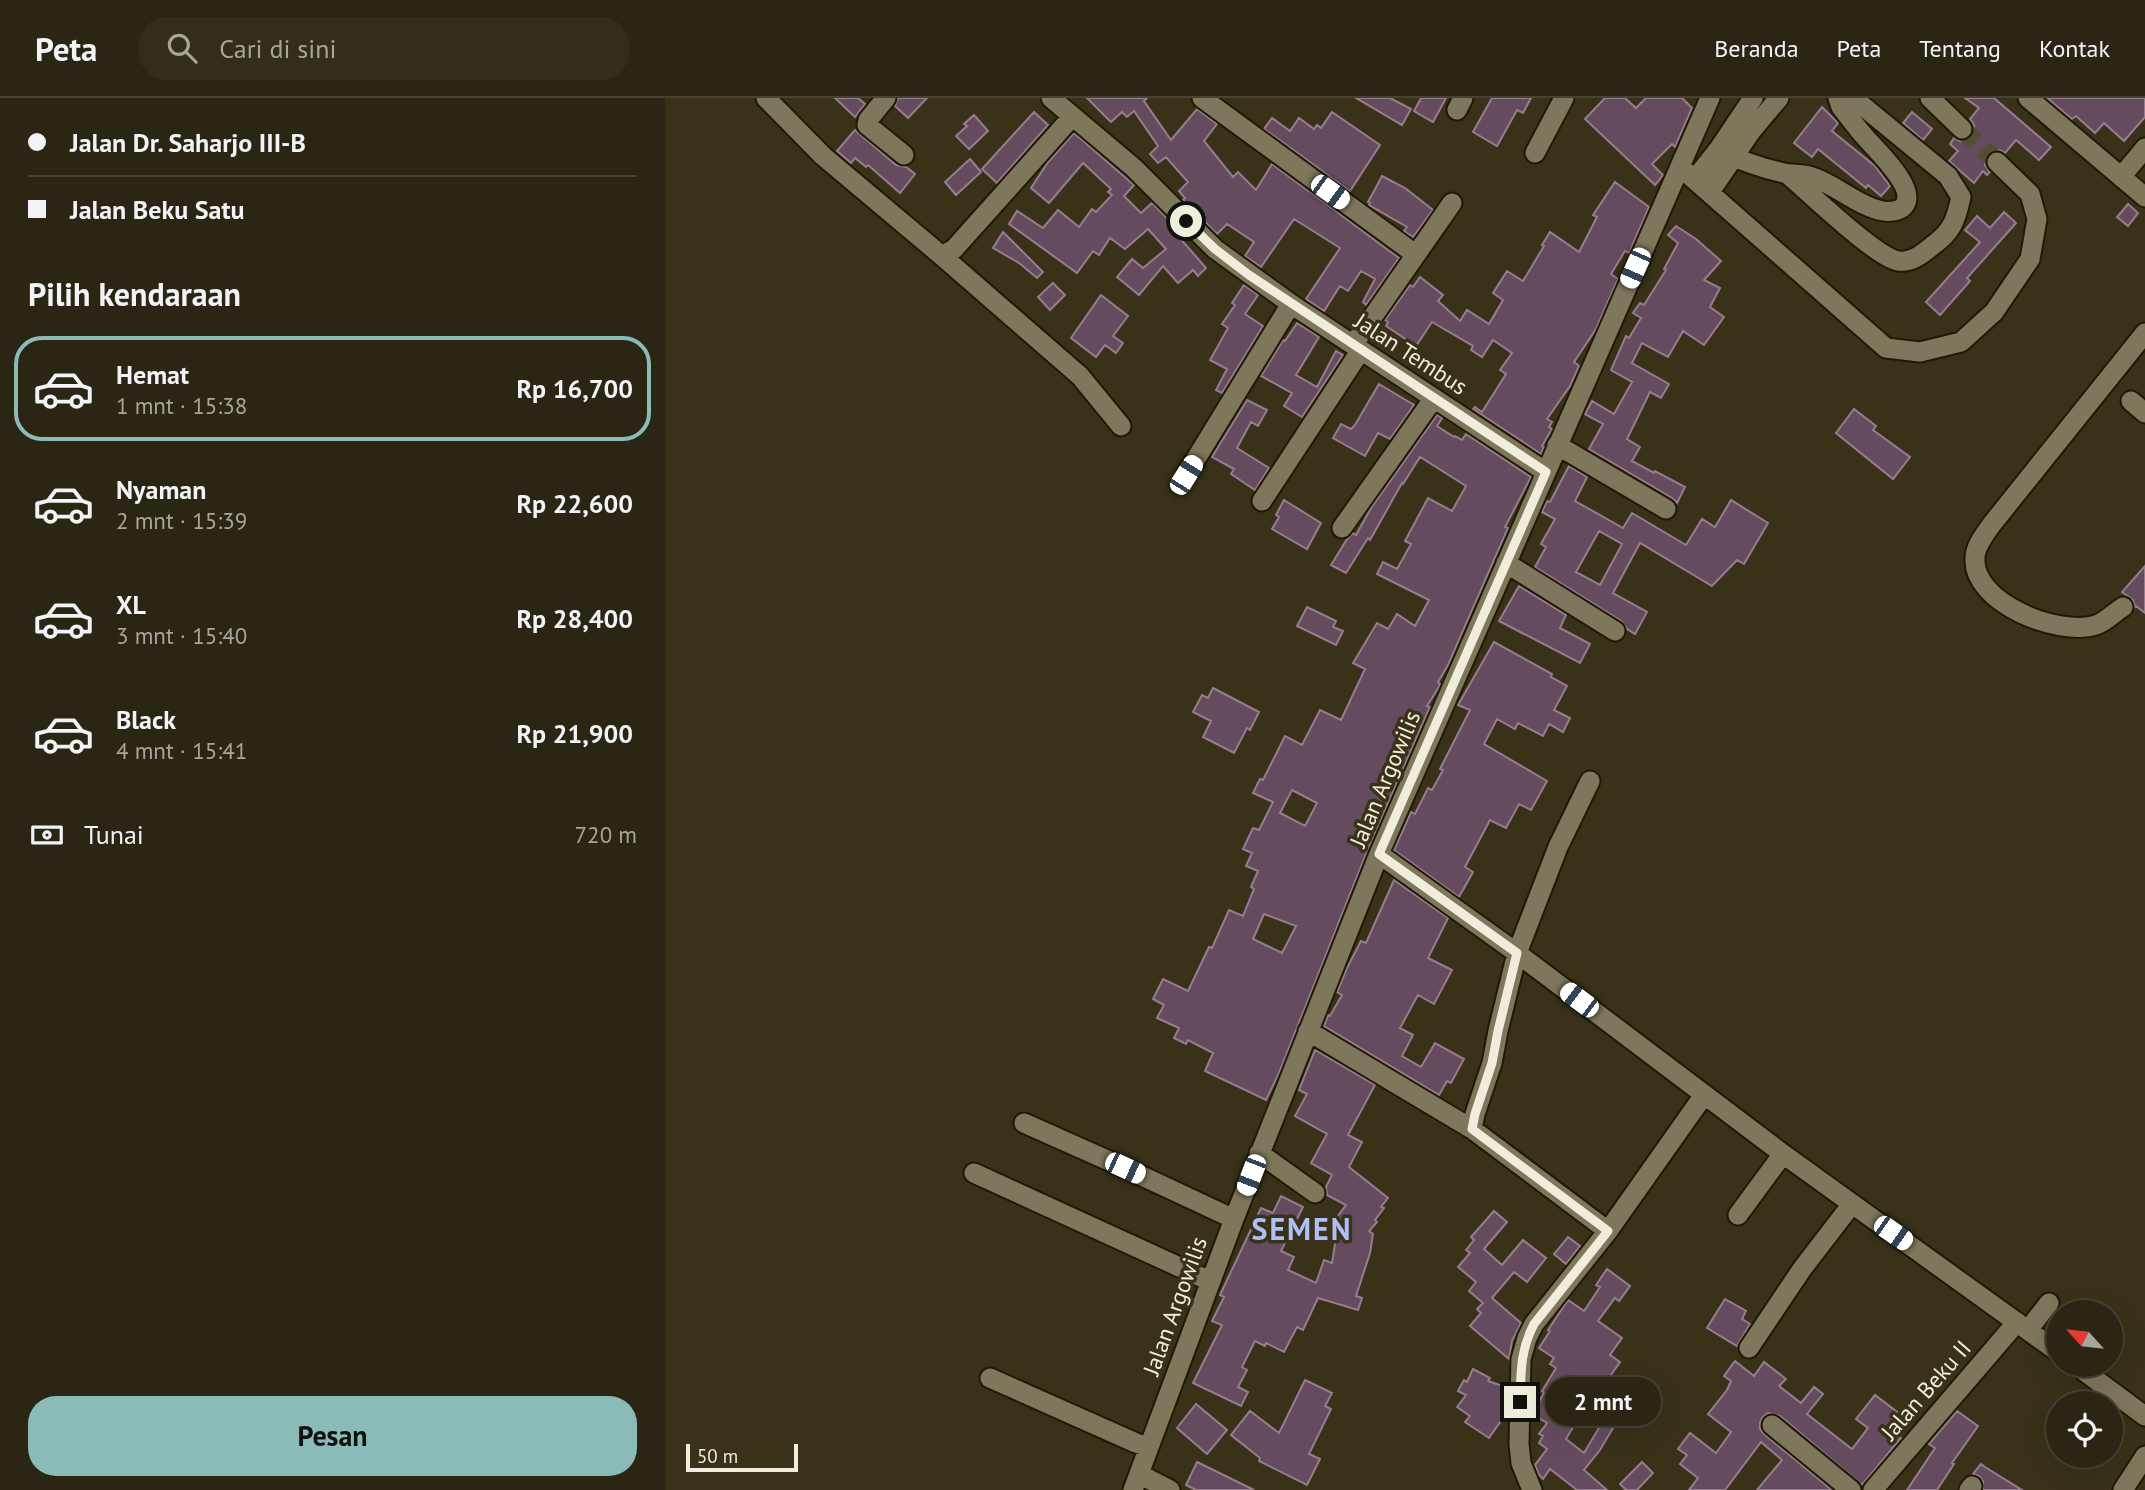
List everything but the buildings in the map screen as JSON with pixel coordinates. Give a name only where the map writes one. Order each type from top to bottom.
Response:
[{"type":"street","points":[[766,98],[823,156],[1080,376],[1121,426]]},
{"type":"street","points":[[886,98],[867,120],[867,125],[904,155]]},
{"type":"street","name":"Jalan Tembus","points":[[1051,98],[1134,168],[1215,249],[1249,275],[1546,472]]},
{"type":"street","points":[[1202,98],[1415,254]]},
{"type":"street","points":[[1535,153],[1564,98]]},
{"type":"street","name":"Jalan Argowilis","points":[[1136,1482],[1259,1153],[1379,854],[1557,445],[1687,173],[1710,98]]},
{"type":"street","points":[[1710,192],[1753,98]]},
{"type":"street","points":[[1779,98],[1752,131],[1726,154],[1687,173],[1886,348],[1920,352],[1961,342],[1994,312],[2030,259],[2037,219],[2030,194],[1997,162]]},
{"type":"street","points":[[1726,154],[1787,174],[1800,173],[1816,178],[1883,211],[1900,209],[1906,204],[1904,186],[1891,165],[1841,107],[1838,98]]},
{"type":"street","points":[[1787,174],[1860,237],[1898,261],[1913,260],[1943,238],[1956,220],[1961,197],[1948,176],[1853,98]]},
{"type":"street","points":[[1931,98],[1962,129]]},
{"type":"street","points":[[2028,98],[2145,197]]},
{"type":"street","points":[[942,256],[954,249],[1072,117]]},
{"type":"street","points":[[2121,177],[2145,148]]},
{"type":"street","points":[[1262,501],[1415,254],[1452,203]]},
{"type":"street","points":[[1860,237],[1883,211]]},
{"type":"street","points":[[1186,475],[1291,304]]},
{"type":"street","points":[[2123,607],[2097,625],[2070,627],[2040,622],[1989,591],[1977,576],[1975,557],[1980,541],[1992,524],[2145,333]]},
{"type":"street","points":[[1342,528],[1434,398]]},
{"type":"street","points":[[1557,445],[1666,509]]},
{"type":"street","points":[[1506,563],[1615,631]]},
{"type":"street","points":[[1472,1129],[1492,1063],[1517,953],[1557,847],[1590,781]]},
{"type":"street","points":[[1379,854],[1517,953],[1783,1154],[2046,1343]]},
{"type":"street","points":[[1308,1031],[1472,1129],[1608,1231]]},
{"type":"street","points":[[1532,1490],[1521,1463],[1519,1444],[1521,1359],[1527,1338],[1534,1324],[1608,1231],[1704,1094]]},
{"type":"street","points":[[1024,1123],[1234,1219]]},
{"type":"street","points":[[1259,1153],[1315,1193]]},
{"type":"street","points":[[1738,1215],[1783,1154]]},
{"type":"street","points":[[974,1173],[1210,1281]]},
{"type":"street","points":[[1749,1348],[1802,1269],[1852,1204]]},
{"type":"street","name":"Jalan Beku II","points":[[1873,1490],[2023,1326],[2046,1306]]},
{"type":"street","points":[[2092,1377],[2145,1416]]},
{"type":"street","points":[[990,1378],[1149,1447]]},
{"type":"street","points":[[1772,1425],[1851,1490]]},
{"type":"street","points":[[2123,1490],[2145,1456]]},
{"type":"street","points":[[1136,1482],[1170,1490]]},
{"type":"tunnel","points":[[1962,129],[1997,162]]},
{"type":"district","name":"SEMEN","points":[[1302,1230]]},
{"type":"route","points":[[1186,221],[1215,249],[1249,275],[1546,472],[1379,854],[1517,953],[1492,1063],[1472,1129],[1608,1231],[1534,1324],[1521,1359],[1520,1402]]}]
